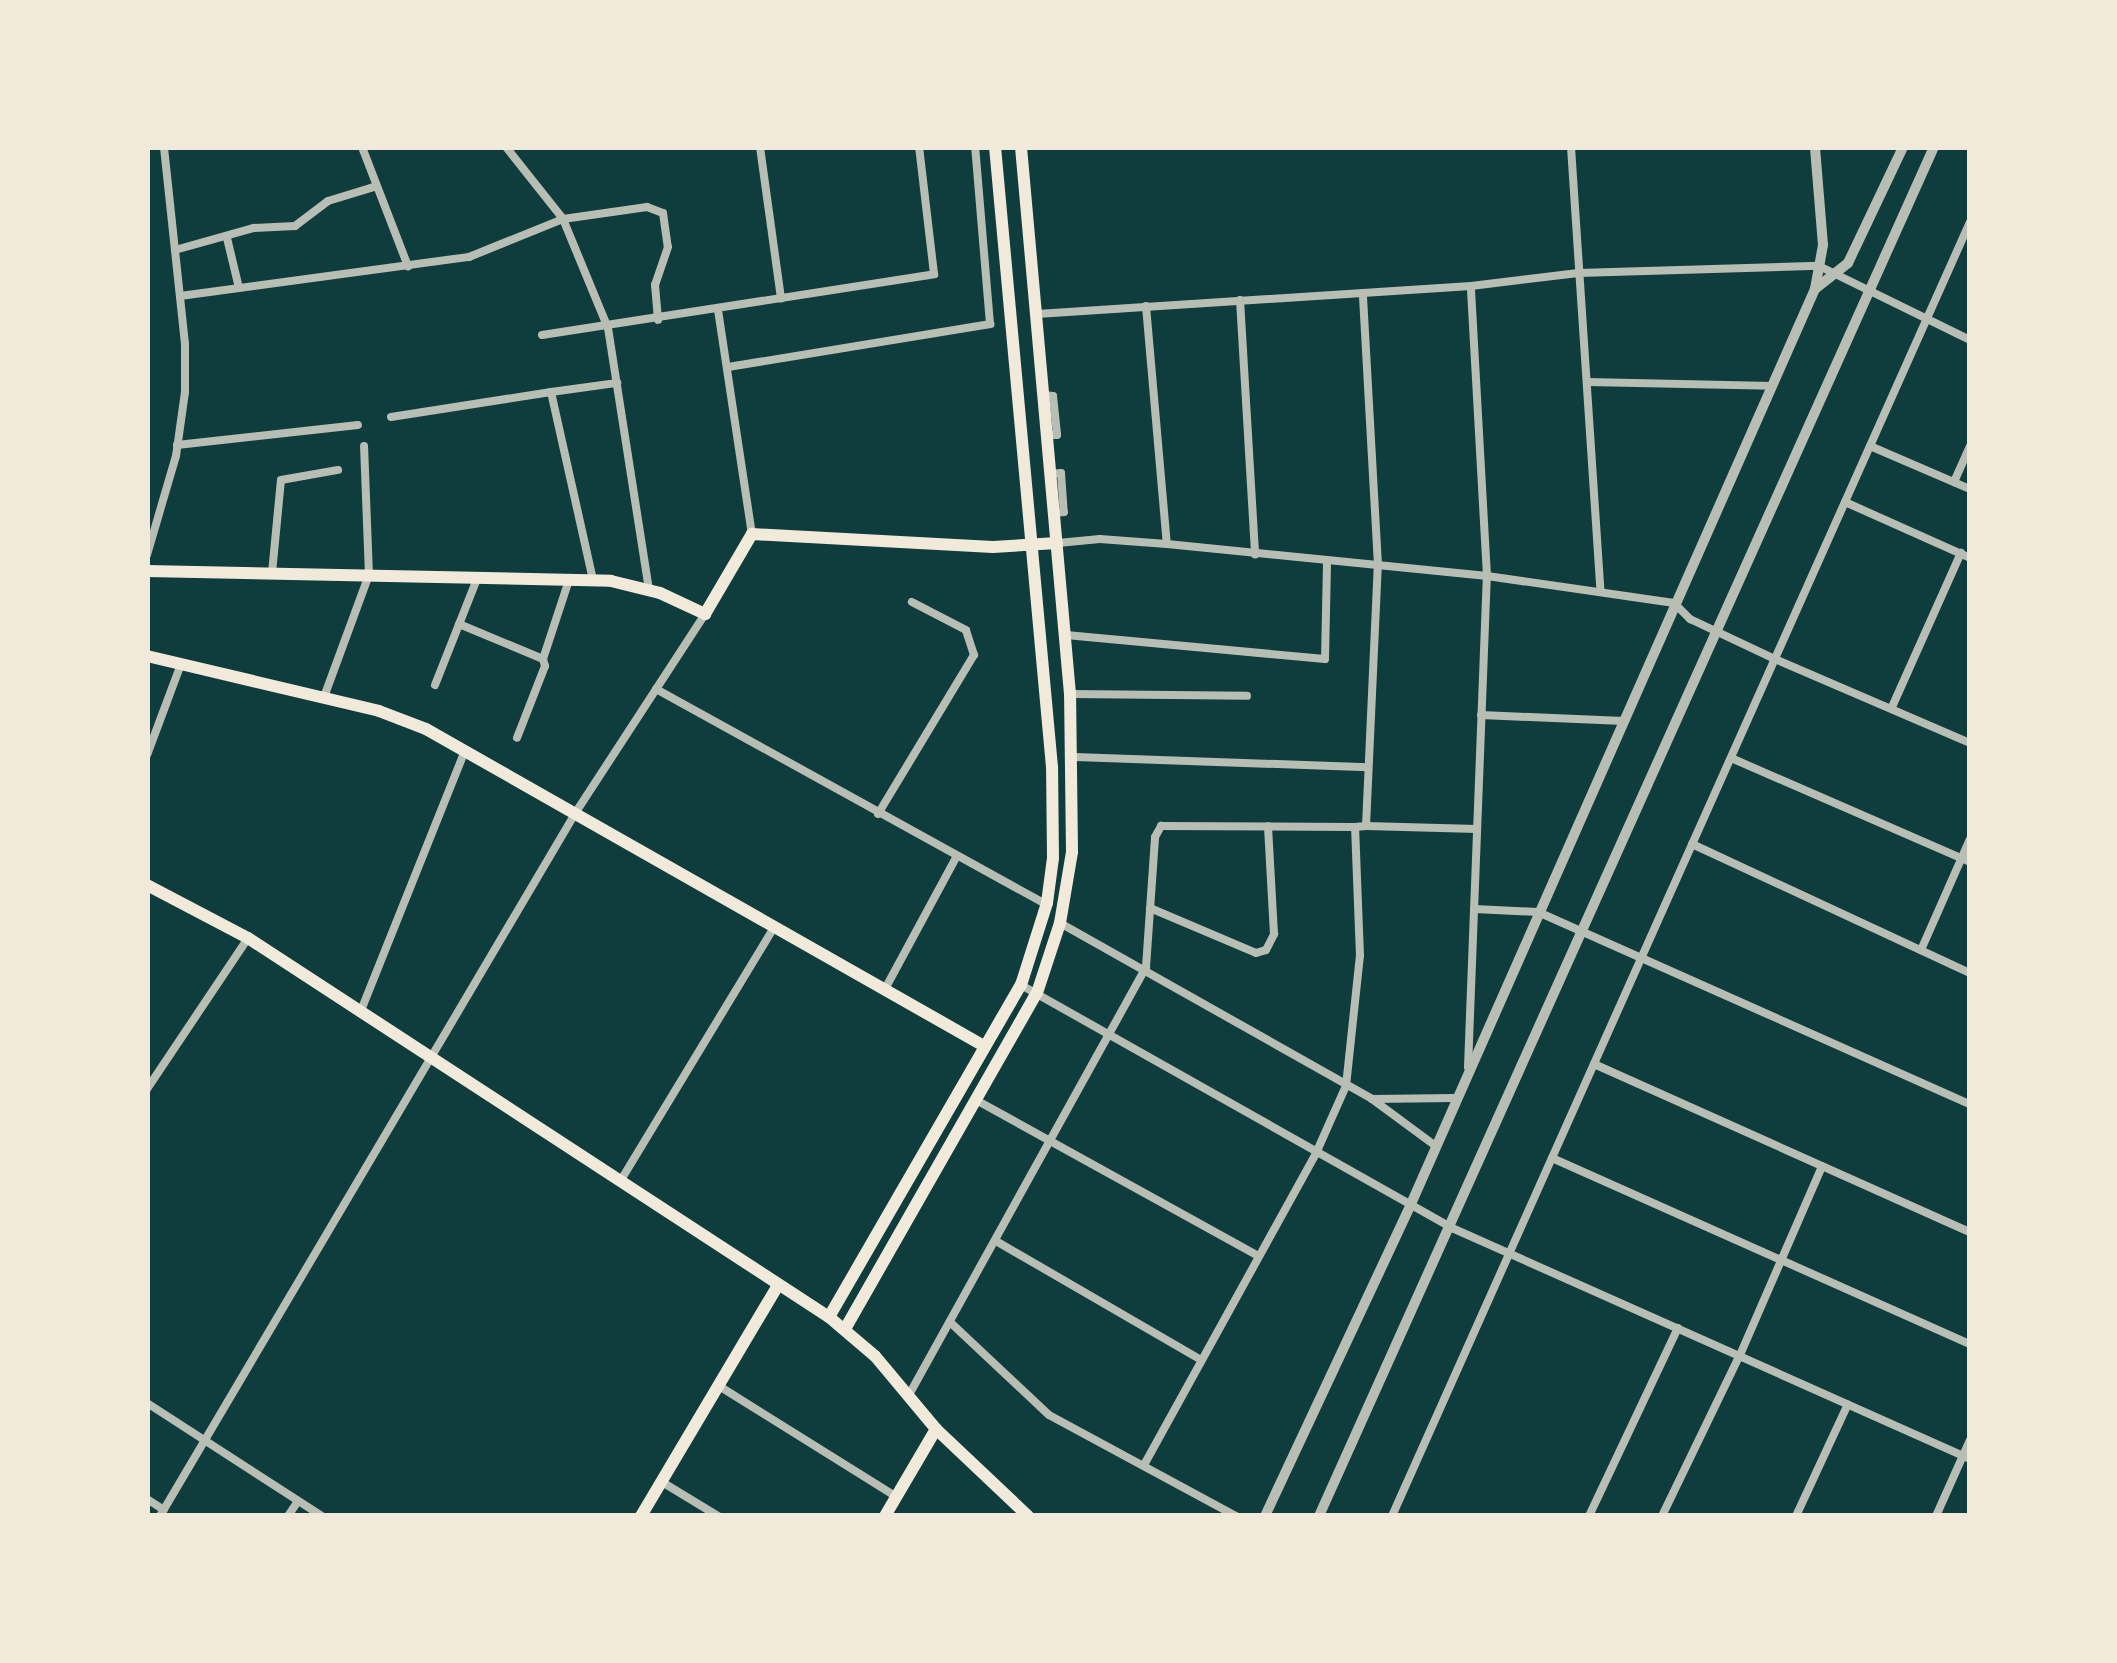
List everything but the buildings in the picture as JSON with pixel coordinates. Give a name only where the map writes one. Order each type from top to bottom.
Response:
[{"type":"main road","points":[[829,1317],[1021,985],[1046,905],[1053,790],[995,147]]},
{"type":"main road","points":[[845,1329],[1037,993],[1060,923],[1072,852],[1075,757],[1021,147]]},
{"type":"main road","points":[[147,572],[592,580],[649,590],[705,614],[752,534],[993,547],[1057,543]]},
{"type":"main road","points":[[147,656],[379,710],[465,748],[984,1046]]},
{"type":"main road","points":[[148,889],[248,938],[829,1317],[1028,1516]]},
{"type":"main road","points":[[640,1516],[778,1285]]},
{"type":"main road","points":[[884,1516],[936,1429]]},
{"type":"street","points":[[147,555],[177,446],[186,356],[164,147]]},
{"type":"street","points":[[362,147],[408,266]]},
{"type":"street","points":[[506,147],[563,219],[608,328],[649,590]]},
{"type":"street","points":[[760,147],[782,299]]},
{"type":"street","points":[[542,335],[934,274],[919,147]]},
{"type":"street","points":[[728,367],[989,324],[975,147]]},
{"type":"street","points":[[1571,147],[1600,589]]},
{"type":"street","points":[[1265,1516],[1411,1204],[1433,1144],[1815,289],[1823,245],[1815,147]]},
{"type":"street","points":[[1815,289],[1839,274],[1903,147]]},
{"type":"street","points":[[1319,1516],[1934,147]]},
{"type":"street","points":[[175,250],[266,226],[295,226],[328,201],[377,186]]},
{"type":"street","points":[[180,296],[408,266],[508,245],[563,219],[647,207],[663,213],[668,248],[656,285],[658,320]]},
{"type":"street","points":[[1392,1516],[1514,1253],[1552,1158],[1970,222]]},
{"type":"street","points":[[227,238],[239,288]]},
{"type":"street","points":[[1035,314],[1471,286],[1578,273],[1819,266],[1970,340]]},
{"type":"street","points":[[1468,1067],[1487,576],[1471,286]]},
{"type":"street","points":[[1144,1465],[1198,1358],[1317,1151],[1346,1086],[1360,956],[1360,826],[1368,767],[1378,565],[1363,292]]},
{"type":"street","points":[[1240,300],[1256,555]]},
{"type":"street","points":[[1146,305],[1167,544]]},
{"type":"street","points":[[718,310],[752,534]]},
{"type":"street","points":[[1586,382],[1772,386]]},
{"type":"street","points":[[391,417],[616,383]]},
{"type":"street","points":[[551,392],[592,580]]},
{"type":"street","points":[[177,446],[358,425]]},
{"type":"street","points":[[323,697],[369,575],[364,446]]},
{"type":"street","points":[[1870,446],[1970,489]]},
{"type":"street","points":[[1954,482],[1970,446]]},
{"type":"street","points":[[272,574],[281,480],[338,470]]},
{"type":"street","points":[[1845,502],[1965,555],[1892,707]]},
{"type":"street","points":[[1057,543],[1100,539],[1167,544],[1600,589],[1674,603],[1690,619],[1970,743]]},
{"type":"street","points":[[1064,635],[1324,659],[1327,560]]},
{"type":"street","points":[[435,685],[478,577]]},
{"type":"street","points":[[518,738],[569,579]]},
{"type":"street","points":[[878,814],[974,656],[966,630],[912,602]]},
{"type":"street","points":[[147,1499],[162,1513],[576,812],[705,614]]},
{"type":"street","points":[[459,624],[543,659]]},
{"type":"street","points":[[147,755],[181,664]]},
{"type":"street","points":[[656,689],[1046,905]]},
{"type":"street","points":[[1070,694],[1247,696]]},
{"type":"street","points":[[1481,715],[1624,721]]},
{"type":"street","points":[[360,1012],[465,748]]},
{"type":"street","points":[[1075,757],[1368,767]]},
{"type":"street","points":[[1731,758],[1966,861]]},
{"type":"street","points":[[910,1393],[1146,968],[1155,837],[1161,826],[1477,830]]},
{"type":"street","points":[[1150,908],[1256,953],[1266,950],[1274,934],[1268,826]]},
{"type":"street","points":[[1921,950],[1966,861],[1970,839]]},
{"type":"street","points":[[1693,844],[1970,973]]},
{"type":"street","points":[[885,989],[957,856]]},
{"type":"street","points":[[1474,909],[1538,912],[1970,1105]]},
{"type":"street","points":[[1060,923],[1372,1099],[1433,1144]]},
{"type":"street","points":[[620,1181],[775,926]]},
{"type":"street","points":[[147,1089],[248,938]]},
{"type":"street","points":[[1021,985],[1452,1228],[1967,1457]]},
{"type":"street","points":[[1594,1064],[1970,1232]]},
{"type":"street","points":[[1372,1099],[1454,1098]]},
{"type":"street","points":[[974,1099],[1257,1255]]},
{"type":"street","points":[[1552,1158],[1970,1344]]},
{"type":"street","points":[[1662,1516],[1740,1355],[1822,1166]]},
{"type":"street","points":[[996,1241],[1198,1358]]},
{"type":"street","points":[[951,1323],[1038,1408],[1236,1516]]},
{"type":"street","points":[[1589,1516],[1678,1328]]},
{"type":"street","points":[[717,1385],[895,1496]]},
{"type":"street","points":[[147,1403],[322,1516]]},
{"type":"street","points":[[1796,1516],[1848,1404]]},
{"type":"street","points":[[1936,1516],[1967,1457],[1970,1440]]},
{"type":"street","points":[[661,1481],[718,1516]]},
{"type":"street","points":[[288,1516],[298,1501]]}]
